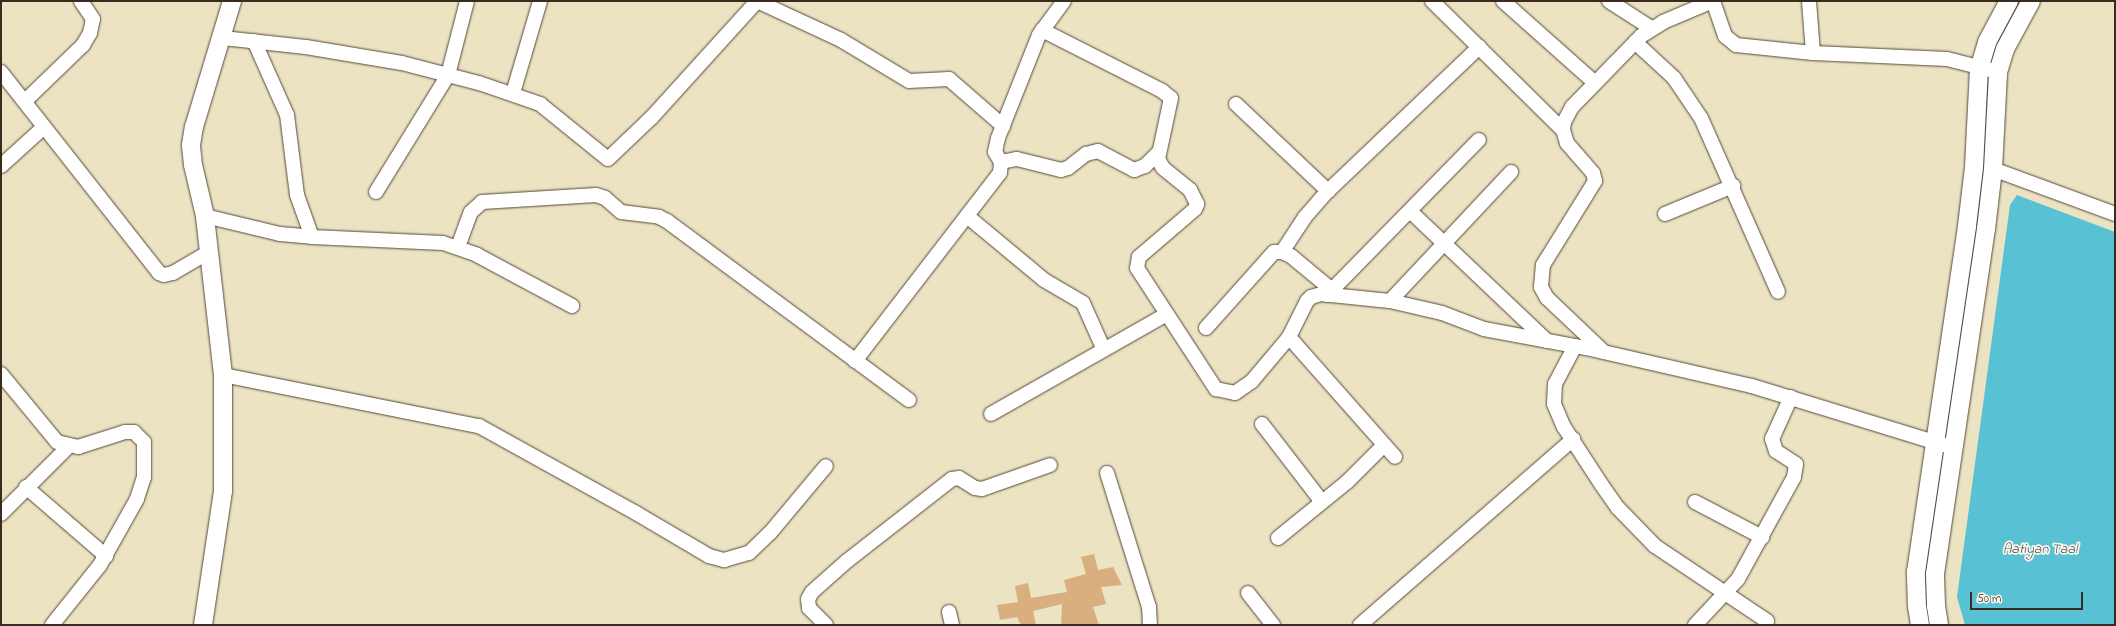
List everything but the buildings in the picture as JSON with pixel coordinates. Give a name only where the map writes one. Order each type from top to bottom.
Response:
[{"type":"street","points":[[25,101],[83,45],[90,33],[93,19],[81,1]]},
{"type":"street","points":[[203,625],[223,491],[223,375],[205,216],[193,165],[191,145],[194,127],[223,38],[232,1]]},
{"type":"street","points":[[376,192],[448,75],[466,1]]},
{"type":"street","points":[[513,93],[540,1]]},
{"type":"street","points":[[223,38],[254,41],[402,63],[513,93],[540,104],[608,159],[652,117],[757,1],[841,40],[909,80],[949,79],[1003,126]]},
{"type":"street","points":[[855,361],[1000,173],[1001,162],[995,152],[1003,126],[1042,30],[1064,1]]},
{"type":"street","points":[[1432,1],[1563,130],[1567,143],[1593,172],[1595,181],[1543,264],[1541,287],[1547,298],[1604,352]]},
{"type":"street","points":[[1503,1],[1595,83]]},
{"type":"street","points":[[1609,1],[1651,28]]},
{"type":"street","points":[[1563,130],[1572,107],[1634,42],[1651,28],[1713,1],[1725,36],[1736,45],[1813,53],[1947,59],[1979,69],[1998,72]]},
{"type":"street","points":[[1809,1],[1813,53]]},
{"type":"street","points":[[1810,19],[1818,1]]},
{"type":"street","points":[[1920,625],[1917,607],[1916,572],[1968,219],[1974,167],[1979,69],[1988,42],[2009,1]]},
{"type":"street","points":[[1939,625],[1936,605],[1936,574],[1993,169],[1998,72],[2005,49],[2031,1]]},
{"type":"street","points":[[1042,30],[1168,94],[1171,98],[1170,109],[1158,153],[1160,164],[1190,190],[1197,204],[1195,209],[1145,250],[1137,261],[1138,268],[1208,379],[1216,389],[1235,393],[1252,381],[1289,337],[1307,301],[1316,295],[1330,293],[1390,301],[1442,313],[1484,329],[1604,352],[1752,386],[1953,448]]},
{"type":"street","points":[[254,41],[287,115],[297,196],[312,237]]},
{"type":"street","points":[[1634,42],[1681,85],[1701,118],[1733,186],[1778,292]]},
{"type":"street","points":[[1282,252],[1305,217],[1328,191],[1478,47]]},
{"type":"street","points":[[1,72],[159,273],[164,275],[173,273],[209,252]]},
{"type":"street","points":[[1236,104],[1328,191]]},
{"type":"street","points":[[1,166],[44,127]]},
{"type":"street","points":[[1330,293],[1479,140]]},
{"type":"street","points":[[1001,162],[1017,159],[1061,170],[1068,168],[1086,154],[1098,151],[1134,170],[1145,166],[1158,153]]},
{"type":"street","points":[[1993,169],[2115,214]]},
{"type":"street","points":[[1390,301],[1511,172]]},
{"type":"street","points":[[1665,214],[1733,186]]},
{"type":"street","points":[[458,247],[471,212],[482,202],[596,195],[605,198],[621,212],[659,217],[667,221],[909,400]]},
{"type":"street","points":[[1410,211],[1547,341]]},
{"type":"street","points":[[205,216],[280,234],[312,237],[423,242],[458,247],[572,306]]},
{"type":"street","points":[[967,216],[1044,280],[1083,303],[1104,350]]},
{"type":"street","points":[[1206,328],[1268,256],[1274,252],[1282,252],[1290,256],[1330,293]]},
{"type":"street","points":[[991,414],[1167,314]]},
{"type":"street","points":[[1289,337],[1395,457]]},
{"type":"street","points":[[1575,346],[1559,374],[1554,393],[1557,414],[1618,508],[1644,536],[1670,558],[1767,621]]},
{"type":"street","points":[[1,374],[49,435],[57,442],[68,447],[78,447],[125,432],[134,432],[144,442],[144,477],[137,499],[106,556],[52,625]]},
{"type":"street","points":[[223,375],[479,426],[569,475],[709,556],[724,560],[750,553],[770,533],[826,466]]},
{"type":"street","points":[[1696,625],[1738,579],[1762,537],[1796,470],[1792,460],[1776,451],[1773,446],[1775,431],[1791,397]]},
{"type":"street","points":[[1262,424],[1322,502]]},
{"type":"street","points":[[1360,625],[1573,439]]},
{"type":"street","points":[[1278,538],[1347,482],[1384,445]]},
{"type":"street","points":[[1,514],[26,487],[68,447]]},
{"type":"street","points":[[826,625],[810,608],[808,599],[812,592],[847,561],[952,479],[959,478],[975,488],[982,489],[1050,465]]},
{"type":"street","points":[[1107,473],[1149,607],[1150,625]]},
{"type":"street","points":[[26,487],[106,556]]},
{"type":"street","points":[[1695,502],[1762,537]]},
{"type":"street","points":[[1248,593],[1273,625]]},
{"type":"water","name":"Aatiyan Taal","points":[[2017,195],[2115,232],[2115,625],[1965,625],[1957,597],[2010,205]]}]
